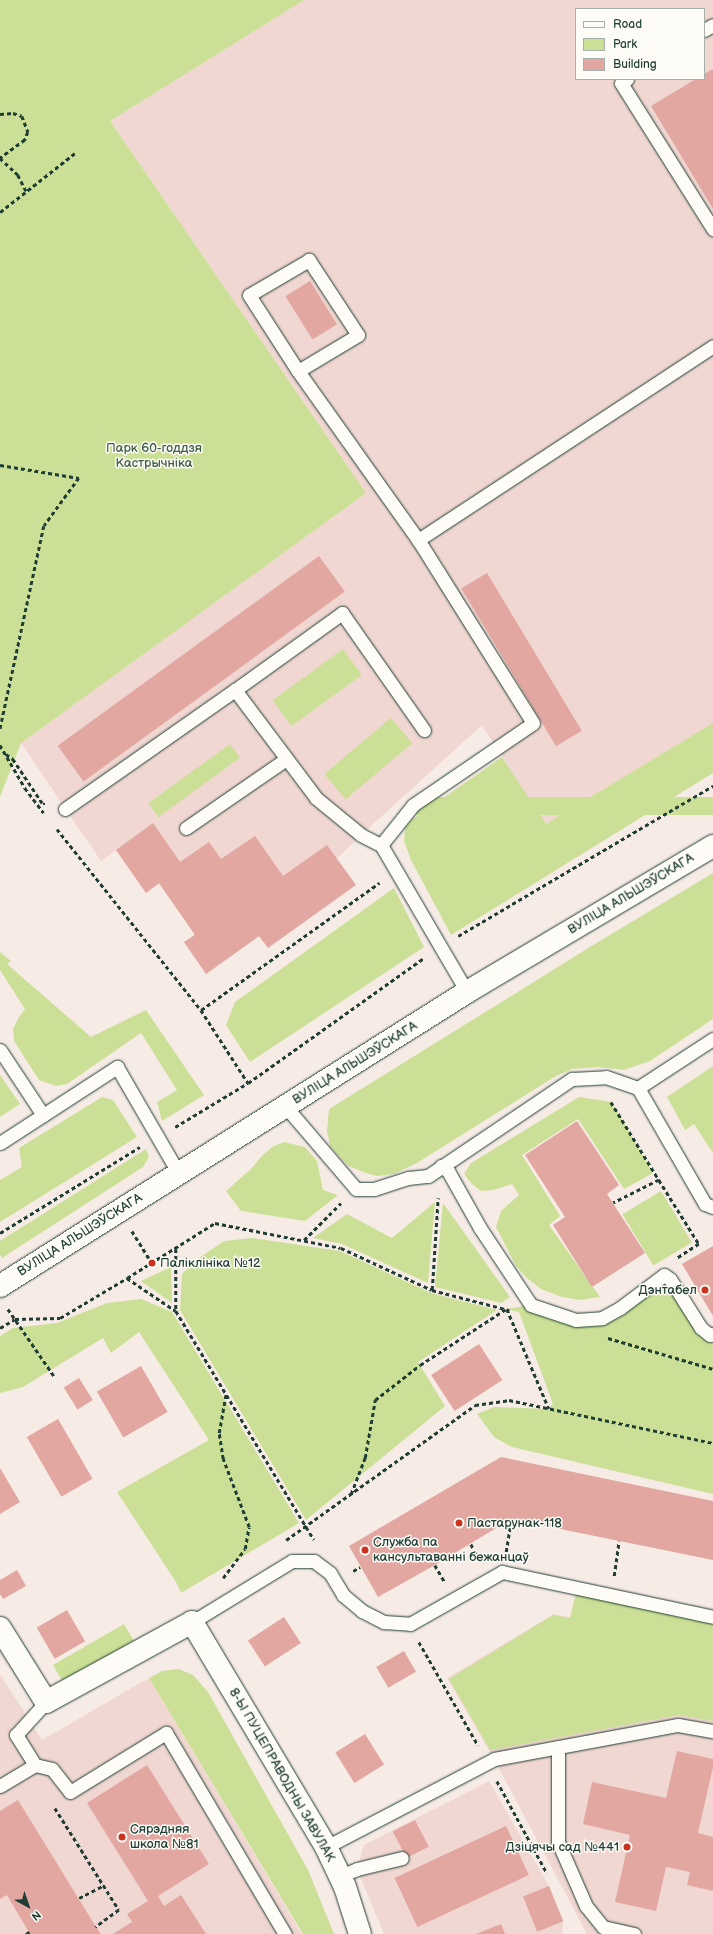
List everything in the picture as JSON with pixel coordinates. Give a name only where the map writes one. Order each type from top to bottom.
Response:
[{"type":"main road","name":"ВУЛІЦА АЛЬШЭЎСКАГА","points":[[2,1294],[119,1210],[286,1107],[467,992],[713,846]]},
{"type":"main road","points":[[0,1628],[46,1702],[192,1622]]},
{"type":"main road","name":"8-Ы ПУЦЕПРАВОДНЫ ЗАВУЛАК","points":[[192,1622],[326,1847],[340,1876],[360,1934]]},
{"type":"lane","points":[[626,80],[621,83],[713,229]]},
{"type":"lane","points":[[298,371],[358,335],[310,260],[249,295],[298,371],[418,540],[533,723],[413,805],[381,845]]},
{"type":"lane","points":[[418,540],[713,346]]},
{"type":"lane","points":[[65,809],[342,613],[424,730]]},
{"type":"lane","points":[[235,690],[316,798],[361,835],[381,845],[439,947],[467,992]]},
{"type":"lane","points":[[186,828],[286,759]]},
{"type":"lane","points":[[638,1088],[713,1039]]},
{"type":"lane","points":[[0,1050],[43,1115]]},
{"type":"lane","points":[[0,1143],[117,1067],[179,1174]]},
{"type":"lane","points":[[286,1107],[356,1188],[374,1189],[408,1178],[428,1176],[572,1079],[606,1077],[638,1088],[705,1204],[713,1207]]},
{"type":"lane","points":[[441,1166],[448,1171],[480,1228],[532,1305],[576,1320],[602,1318],[620,1308],[664,1275],[670,1279],[701,1328],[710,1335],[713,1334]]},
{"type":"lane","points":[[192,1622],[292,1561],[314,1561],[330,1572],[343,1595],[362,1611],[384,1622],[410,1624],[502,1572],[713,1617]]},
{"type":"lane","points":[[35,1765],[16,1735],[46,1702]]},
{"type":"lane","points":[[326,1847],[494,1759],[678,1725],[713,1731]]},
{"type":"lane","points":[[0,1786],[35,1765],[52,1769],[70,1792],[166,1733],[285,1934]]},
{"type":"lane","points":[[558,1747],[558,1842],[586,1906],[603,1927],[634,1934]]},
{"type":"lane","points":[[340,1876],[357,1869],[402,1858]]},
{"type":"path","points":[[0,114],[13,113],[22,116],[28,132],[25,140],[0,158],[18,175],[26,191]]},
{"type":"path","points":[[0,212],[75,153]]},
{"type":"path","points":[[0,465],[79,478],[44,526],[0,730]]},
{"type":"path","points":[[0,744],[22,771],[43,804],[65,809]]},
{"type":"path","points":[[0,744],[25,788],[49,819]]},
{"type":"path","points":[[0,1233],[248,1083],[439,947],[713,786]]},
{"type":"path","points":[[54,825],[201,1010],[248,1083]]},
{"type":"path","points":[[201,1010],[395,871]]},
{"type":"path","points":[[609,1098],[658,1180],[612,1203]]},
{"type":"path","points":[[428,1176],[438,1199],[432,1290]]},
{"type":"path","points":[[304,1240],[356,1188]]},
{"type":"path","points":[[119,1210],[152,1263]]},
{"type":"path","points":[[0,1328],[15,1319],[60,1318],[176,1249],[215,1223],[341,1248],[432,1290],[506,1309]]},
{"type":"path","points":[[176,1249],[176,1311]]},
{"type":"path","points":[[127,1278],[176,1311],[311,1537]]},
{"type":"path","points":[[2,1294],[15,1319],[54,1376]]},
{"type":"path","points":[[506,1309],[549,1409]]},
{"type":"path","points":[[350,1495],[365,1458],[375,1400],[420,1365],[506,1309]]},
{"type":"path","points":[[219,1583],[245,1549],[249,1527],[223,1459],[219,1433],[226,1394]]},
{"type":"path","points":[[306,1527],[475,1405],[509,1400],[713,1443]]},
{"type":"path","points":[[502,1572],[511,1519]]},
{"type":"path","points":[[610,1595],[619,1541]]},
{"type":"path","points":[[471,1544],[482,1564]]},
{"type":"path","points":[[426,1656],[475,1738],[487,1763],[551,1880]]},
{"type":"path","points":[[52,1802],[119,1910],[96,1927]]},
{"type":"path","points":[[56,1809],[62,1804]]},
{"type":"path","points":[[80,1898],[104,1885]]},
{"type":"shaded area","points":[[304,0],[713,0],[713,723],[546,825],[482,725],[361,835],[259,936],[206,974],[184,942],[195,934],[159,884],[146,893],[116,850],[101,861],[21,743],[366,493],[110,121]]},
{"type":"shaded area","name":"Дзіцячы сад №441","points":[[554,1614],[713,1648],[713,1934],[587,1934],[494,1759],[447,1678]]},
{"type":"shaded area","name":"Сярэдняя школа №81","points":[[0,1674],[42,1740],[149,1678],[302,1934],[0,1934]]},
{"type":"shaded area","points":[[489,1781],[549,1886],[563,1921],[562,1934],[384,1934],[357,1869],[364,1845]]},
{"type":"green space","name":"Парк 60-годдзя Кастрычніка","points":[[0,0],[304,0],[110,121],[366,493],[21,743],[0,797]]},
{"type":"green space","points":[[343,649],[362,675],[291,726],[273,700]]},
{"type":"green space","points":[[391,718],[412,743],[346,799],[324,774]]},
{"type":"green space","points":[[713,723],[713,773],[451,935],[411,860],[404,841],[405,828],[412,820],[502,757],[546,824]]},
{"type":"green space","points":[[230,744],[240,758],[158,817],[148,803]]},
{"type":"green space","points":[[416,797],[713,797],[713,815],[416,815]]},
{"type":"green space","points":[[713,873],[713,1019],[650,1061],[624,1070],[598,1067],[572,1069],[556,1076],[417,1163],[394,1174],[377,1176],[347,1165],[330,1146],[327,1131],[329,1109],[590,947]]},
{"type":"green space","points":[[394,888],[424,947],[250,1062],[226,1025],[235,1002]]},
{"type":"green space","points":[[0,952],[11,961],[7,964],[91,1037],[146,1010],[204,1095],[162,1121],[157,1102],[177,1090],[141,1033],[67,1084],[56,1086],[39,1080],[14,1041],[13,1029],[25,1009],[0,970]]},
{"type":"green space","points":[[713,1066],[713,1153],[694,1124],[685,1130],[667,1097]]},
{"type":"green space","points":[[0,1075],[20,1104],[0,1117]]},
{"type":"green space","points":[[102,1097],[113,1100],[137,1137],[0,1222],[0,1180],[22,1167],[19,1148]]},
{"type":"green space","points":[[579,1097],[612,1102],[653,1173],[624,1189],[578,1119],[522,1155],[560,1216],[549,1225],[600,1297],[580,1300],[562,1297],[541,1289],[527,1278],[516,1266],[496,1227],[501,1211],[519,1195],[512,1184],[493,1190],[481,1191],[472,1184],[464,1174],[471,1163]]},
{"type":"green space","points":[[284,1142],[305,1147],[317,1161],[323,1190],[338,1195],[305,1221],[241,1211],[226,1191],[251,1169],[272,1147]]},
{"type":"green space","points":[[146,1149],[149,1157],[143,1167],[2,1258],[0,1254],[0,1241]]},
{"type":"green space","points":[[661,1191],[692,1242],[653,1266],[622,1214]]},
{"type":"green space","points":[[435,1202],[428,1283],[342,1244],[313,1238],[347,1214],[392,1238]]},
{"type":"green space","points":[[443,1203],[510,1297],[501,1303],[435,1287]]},
{"type":"green space","points":[[253,1238],[340,1251],[431,1293],[497,1310],[418,1362],[445,1406],[306,1520],[180,1310],[182,1274],[199,1258],[224,1241]]},
{"type":"green space","points":[[171,1267],[172,1303],[141,1281]]},
{"type":"green space","points":[[664,1275],[713,1334],[713,1494],[512,1447],[494,1437],[477,1414],[494,1407],[548,1409],[553,1404],[519,1312],[506,1309],[531,1305],[576,1320],[602,1318]]},
{"type":"green space","points":[[141,1299],[172,1312],[299,1523],[181,1593],[176,1582],[117,1492],[209,1440],[139,1332],[111,1353],[103,1338],[23,1387],[0,1393],[0,1336],[13,1328],[57,1323],[107,1303]]},
{"type":"green space","points":[[576,1593],[713,1621],[713,1721],[679,1715],[490,1750],[449,1679],[553,1615],[570,1618]]},
{"type":"green space","points":[[124,1624],[134,1641],[63,1682],[53,1665]]},
{"type":"green space","points":[[179,1669],[193,1675],[208,1692],[308,1870],[334,1934],[303,1934],[149,1678],[162,1671]]},
{"type":"building","points":[[713,69],[713,209],[651,106],[694,80],[705,80],[705,73]]},
{"type":"building","points":[[310,281],[337,324],[312,340],[285,296]]},
{"type":"building","points":[[319,556],[345,592],[84,781],[58,746]]},
{"type":"building","points":[[487,573],[582,731],[556,746],[461,588]]},
{"type":"building","points":[[153,823],[180,862],[209,842],[221,859],[255,836],[283,876],[327,845],[356,885],[268,948],[259,936],[206,974],[184,942],[195,935],[159,883],[146,893],[116,850]]},
{"type":"building","points":[[577,1121],[619,1185],[607,1194],[645,1253],[592,1287],[553,1225],[565,1217],[525,1155]]},
{"type":"building","name":"Дэнтабел","points":[[713,1246],[713,1316],[682,1264]]},
{"type":"building","points":[[479,1344],[502,1380],[455,1411],[431,1375]]},
{"type":"building","points":[[141,1366],[168,1412],[123,1437],[97,1392]]},
{"type":"building","points":[[79,1378],[93,1400],[78,1410],[64,1388]]},
{"type":"building","points":[[58,1419],[92,1479],[61,1497],[27,1437]]},
{"type":"building","points":[[501,1457],[713,1501],[713,1560],[511,1519],[435,1565],[378,1597],[349,1546]]},
{"type":"building","points":[[0,1468],[20,1502],[0,1514]]},
{"type":"building","points":[[17,1570],[26,1586],[3,1599],[0,1594],[0,1580]]},
{"type":"building","points":[[67,1610],[85,1641],[55,1659],[37,1628]]},
{"type":"building","points":[[284,1617],[301,1643],[265,1666],[248,1640]]},
{"type":"building","points":[[404,1651],[416,1672],[388,1688],[376,1667]]},
{"type":"building","points":[[365,1734],[384,1765],[354,1783],[335,1753]]},
{"type":"building","points":[[677,1751],[713,1759],[713,1767],[698,1833],[713,1837],[713,1891],[687,1885],[690,1872],[666,1867],[656,1911],[615,1902],[630,1835],[583,1824],[592,1782],[666,1798]]},
{"type":"building","points":[[147,1765],[209,1864],[158,1896],[164,1906],[181,1895],[206,1934],[113,1934],[132,1922],[127,1914],[148,1901],[87,1803]]},
{"type":"building","points":[[18,1800],[101,1934],[30,1934],[7,1895],[0,1899],[0,1811]]},
{"type":"building","points":[[415,1820],[429,1847],[406,1858],[393,1831]]},
{"type":"building","points":[[506,1826],[529,1875],[417,1927],[395,1878]]},
{"type":"building","points":[[549,1886],[563,1921],[537,1932],[523,1896]]},
{"type":"building","points":[[501,1924],[505,1934],[476,1934]]},
{"type":"place","name":"Паліклініка №12","points":[[152,1263]]},
{"type":"place","name":"Дэнтабел","points":[[705,1290]]},
{"type":"place","name":"Пастарунак-118","points":[[459,1523]]},
{"type":"place","name":"Служба па кансультаванні бежанцаў","points":[[365,1550]]},
{"type":"place","name":"Сярэдняя школа №81","points":[[122,1837]]},
{"type":"place","name":"Дзіцячы сад №441","points":[[627,1847]]}]
